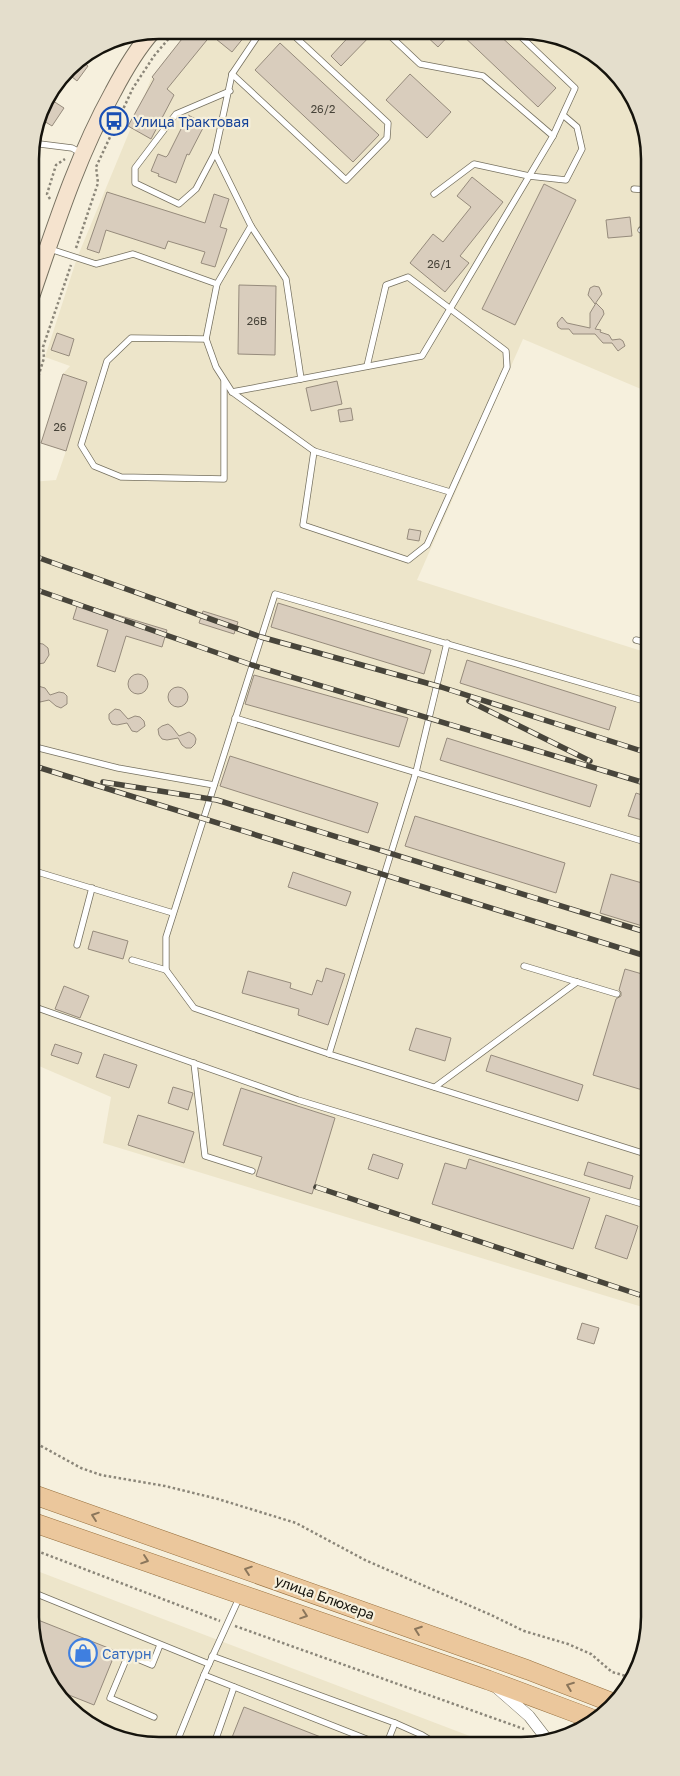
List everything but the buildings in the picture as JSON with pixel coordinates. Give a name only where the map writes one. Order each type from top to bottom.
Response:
[{"type":"main road","name":"улица Блюхера","points":[[39,1496],[519,1666],[607,1700]]},
{"type":"main road","name":"улица Блюхера","points":[[39,1524],[241,1593],[588,1717]]},
{"type":"street","points":[[39,272],[82,154],[124,72],[147,40]]},
{"type":"street","points":[[488,1680],[530,1716],[545,1735]]},
{"type":"lane","points":[[230,91],[176,114],[135,168],[134,183],[179,204],[196,189],[215,153],[230,91],[232,74],[256,39]]},
{"type":"lane","points":[[232,74],[346,180],[387,138],[388,123],[298,39]]},
{"type":"lane","points":[[393,39],[420,64],[484,76],[553,136]]},
{"type":"lane","points":[[232,392],[422,356],[553,136],[575,88],[523,39]]},
{"type":"lane","points":[[434,194],[474,164],[529,176],[566,180],[582,150],[577,127],[563,115]]},
{"type":"lane","points":[[40,144],[72,148],[82,154]]},
{"type":"lane","points":[[215,153],[251,226],[286,280],[301,379]]},
{"type":"lane","points":[[634,189],[641,190]]},
{"type":"lane","points":[[251,226],[217,284],[206,339],[216,367],[232,392],[314,451],[450,492]]},
{"type":"lane","points":[[48,248],[96,264],[133,254],[217,284]]},
{"type":"lane","points":[[314,451],[303,525],[408,560],[426,545],[507,367],[506,351],[408,277],[386,285],[367,366]]},
{"type":"lane","points":[[206,339],[179,337],[131,338],[107,361],[81,445],[94,466],[121,477],[224,478],[224,381]]},
{"type":"lane","points":[[641,700],[274,594],[166,937],[166,970],[194,1008],[329,1054],[641,1152]]},
{"type":"lane","points":[[636,640],[641,641]]},
{"type":"lane","points":[[329,1054],[416,772],[447,643]]},
{"type":"lane","points":[[235,718],[641,841]]},
{"type":"lane","points":[[39,748],[118,768],[214,785]]},
{"type":"lane","points":[[39,872],[173,912]]},
{"type":"lane","points":[[77,945],[92,888]]},
{"type":"lane","points":[[132,960],[166,970]]},
{"type":"lane","points":[[524,966],[617,994]]},
{"type":"lane","points":[[435,1087],[577,982]]},
{"type":"lane","points":[[39,1008],[298,1100],[641,1204]]},
{"type":"lane","points":[[194,1063],[205,1156],[252,1171]]},
{"type":"lane","points":[[179,1737],[212,1656],[241,1593]]},
{"type":"lane","points":[[39,1595],[209,1664]]},
{"type":"lane","points":[[154,1717],[110,1698],[128,1655],[152,1664],[160,1645]]},
{"type":"lane","points":[[212,1656],[395,1723],[425,1737]]},
{"type":"lane","points":[[204,1675],[361,1737]]},
{"type":"lane","points":[[216,1737],[234,1687]]},
{"type":"lane","points":[[390,1737],[395,1723]]},
{"type":"path","points":[[39,374],[44,358],[43,347],[98,183],[96,167],[133,88],[154,56],[168,39]]},
{"type":"path","points":[[39,1445],[81,1468],[101,1475],[165,1486],[218,1499],[296,1523],[365,1560],[524,1631],[568,1644],[591,1654],[612,1672],[625,1676]]},
{"type":"path","points":[[39,1552],[227,1623],[539,1736]]},
{"type":"shaded area","points":[[182,39],[529,39],[559,45],[588,59],[606,74],[616,86],[629,106],[635,121],[639,136],[641,159],[641,389],[523,339],[417,580],[641,651],[641,1307],[103,1143],[111,1097],[39,1066],[39,481],[56,480],[66,451],[41,443],[63,374],[70,366],[45,357],[77,258],[152,77]]},
{"type":"shaded area","points":[[39,1572],[472,1737],[151,1737],[136,1735],[113,1728],[99,1721],[74,1702],[55,1677],[48,1663],[41,1640],[39,1625]]},
{"type":"shaded area","points":[[640,1632],[637,1648],[631,1665]]},
{"type":"railway","points":[[39,558],[261,637],[441,687],[641,751]]},
{"type":"railway","points":[[39,591],[252,665],[641,782]]},
{"type":"railway","points":[[469,701],[590,761]]},
{"type":"railway","points":[[39,767],[641,955]]},
{"type":"railway","points":[[103,782],[217,800],[641,931]]},
{"type":"railway","points":[[316,1187],[641,1295]]},
{"type":"place","name":"Улица Трактовая","points":[[114,121]]},
{"type":"place","name":"Сатурн","points":[[83,1653]]}]
